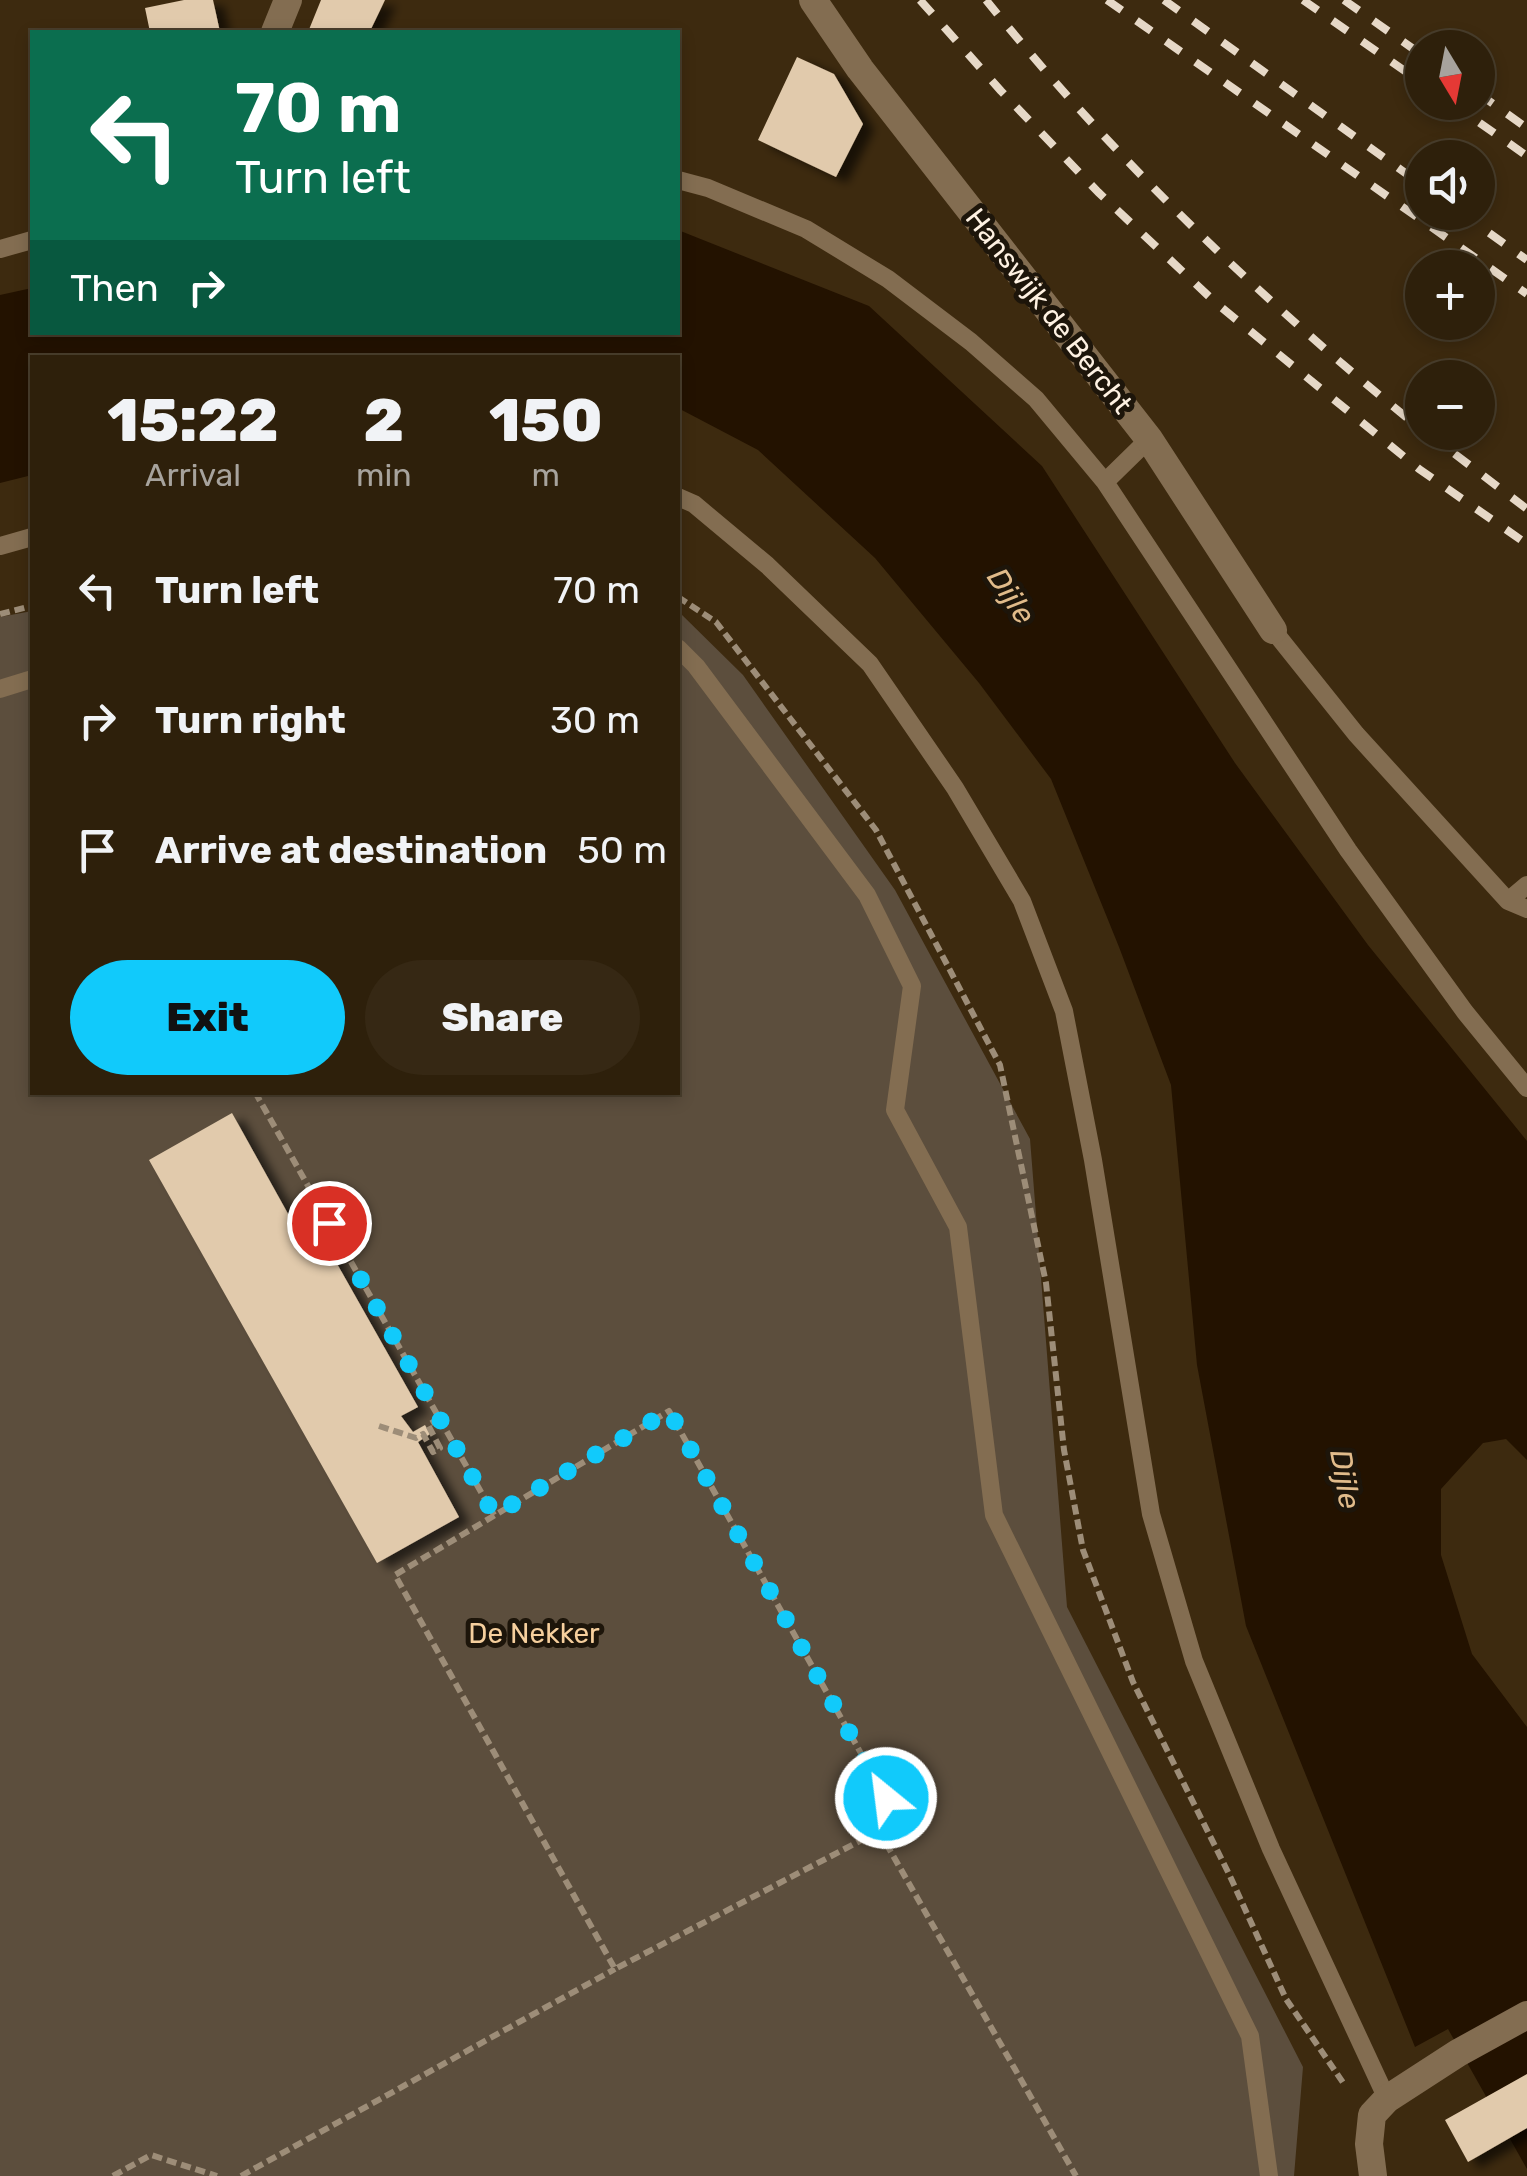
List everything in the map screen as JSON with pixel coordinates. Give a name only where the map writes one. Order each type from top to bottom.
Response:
[{"type":"street","points":[[276,30],[288,0]]},
{"type":"street","name":"Hanswijk de Bercht","points":[[813,0],[860,70],[1149,438],[1273,630]]},
{"type":"street","points":[[1373,2176],[1369,2144],[1380,2107],[1458,2053],[1527,2015]]},
{"type":"lane","points":[[680,181],[708,188],[806,230],[888,279],[971,342],[1036,399],[1105,482],[1348,850],[1465,1012],[1527,1088]]},
{"type":"lane","points":[[0,249],[30,241]]},
{"type":"lane","points":[[1105,482],[1149,438]]},
{"type":"lane","points":[[680,497],[694,504],[767,565],[870,664],[955,788],[1022,901],[1064,1011],[1093,1160],[1150,1514],[1194,1662],[1380,2107]]},
{"type":"lane","points":[[0,546],[30,537]]},
{"type":"lane","points":[[1273,630],[1356,734],[1508,901],[1527,910]]},
{"type":"lane","points":[[680,650],[696,666],[867,895],[912,986],[895,1110],[958,1227],[994,1515],[1250,2036],[1269,2176]]},
{"type":"lane","points":[[0,689],[30,680]]},
{"type":"lane","points":[[1508,901],[1527,885]]},
{"type":"path","points":[[680,598],[716,622],[876,830],[1000,1065],[1046,1283],[1064,1450],[1083,1550],[1134,1682],[1230,1874],[1286,1999],[1338,2077],[1380,2107]]},
{"type":"path","points":[[0,614],[30,606]]},
{"type":"path","points":[[257,1095],[494,1515]]},
{"type":"path","points":[[615,1969],[395,1575],[669,1411],[886,1798],[879,1831],[1076,2176]]},
{"type":"path","points":[[379,1426],[416,1438],[423,1434],[433,1452],[440,1448],[428,1425],[440,1418]]},
{"type":"path","points":[[240,2176],[615,1969],[879,1831]]},
{"type":"path","points":[[113,2176],[150,2155],[218,2176]]},
{"type":"green space","name":"De Nekker","points":[[30,611],[30,1095],[680,1095],[680,613],[743,675],[895,890],[1030,1139],[1067,1607],[1303,2067],[1294,2176],[0,2176],[0,617]]},
{"type":"water","name":"Dijle","points":[[680,231],[869,306],[1042,466],[1235,763],[1368,945],[1527,1141],[1527,1460],[1506,1439],[1483,1443],[1441,1489],[1441,1555],[1472,1654],[1527,1727],[1527,2169],[1448,2029],[1415,2047],[1246,1626],[1197,1365],[1171,1085],[1051,779],[979,683],[875,558],[758,450],[680,409],[680,355],[30,355],[30,476],[0,483],[0,295],[30,288],[30,335],[680,335]]},
{"type":"building","points":[[184,0],[213,0],[220,30],[150,30],[145,8]]},
{"type":"building","points":[[321,0],[385,0],[372,30],[309,30]]},
{"type":"building","points":[[797,57],[834,74],[863,124],[836,177],[758,140]]},
{"type":"building","points":[[232,1113],[307,1248],[323,1239],[418,1407],[401,1416],[413,1432],[425,1425],[430,1434],[418,1442],[459,1517],[377,1563],[149,1160]]},
{"type":"building","points":[[1527,2074],[1527,2128],[1468,2162],[1445,2120]]},
{"type":"railway","points":[[920,0],[1098,192],[1216,303],[1419,469],[1527,544]]},
{"type":"railway","points":[[986,0],[1086,117],[1192,227],[1405,416]]},
{"type":"railway","points":[[1107,0],[1527,294]]},
{"type":"railway","points":[[1164,0],[1405,173]]},
{"type":"railway","points":[[1303,0],[1405,71]]},
{"type":"railway","points":[[1344,0],[1405,43]]},
{"type":"railway","points":[[1495,105],[1527,128]]},
{"type":"railway","points":[[1476,120],[1527,156]]},
{"type":"railway","points":[[1485,230],[1527,260]]},
{"type":"railway","points":[[1450,450],[1527,509]]},
{"type":"route","points":[[329,1223],[494,1515],[669,1411],[886,1798]]}]
